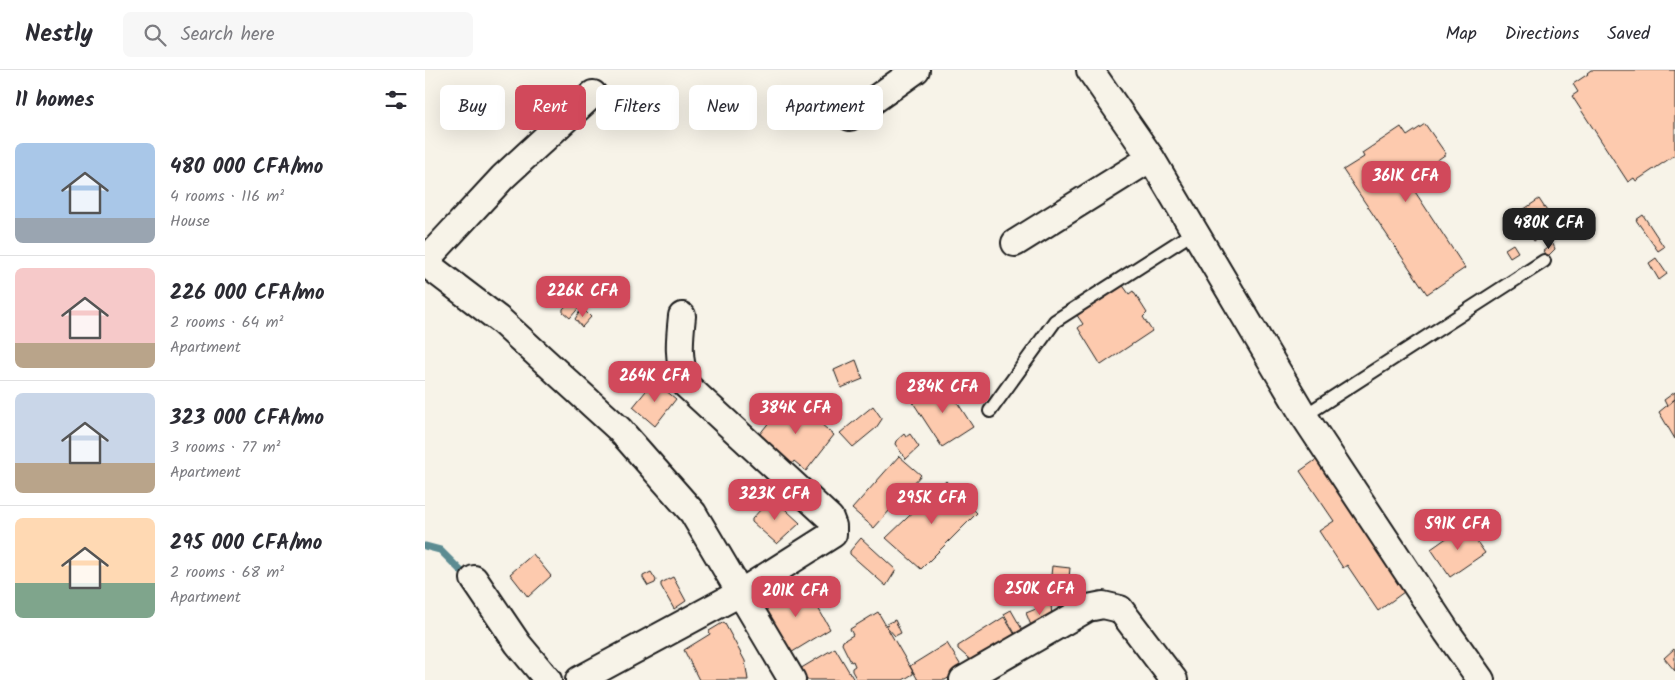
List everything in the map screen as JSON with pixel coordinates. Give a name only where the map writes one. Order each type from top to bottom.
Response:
[{"type":"street","points":[[883,94],[916,70]]},
{"type":"street","points":[[1090,70],[1151,158],[1304,416],[1447,632],[1481,680]]},
{"type":"street","points":[[593,94],[503,177],[425,262],[501,321],[619,429],[693,513],[792,680]]},
{"type":"street","points":[[1015,243],[1151,158]]},
{"type":"street","points":[[579,680],[740,593],[833,534],[830,518],[686,385],[680,365],[678,346],[682,316]]},
{"type":"street","points":[[474,578],[518,644],[548,680]]},
{"type":"street","points":[[963,680],[1088,608],[1103,605],[1121,609],[1174,680]]},
{"type":"lane","points":[[990,410],[1055,321],[1194,232]]},
{"type":"lane","points":[[1304,416],[1544,261]]},
{"type":"building","points":[[1591,70],[1675,70],[1675,155],[1636,181],[1634,178],[1628,182],[1572,96],[1578,92],[1573,84]]},
{"type":"building","points":[[1425,124],[1446,154],[1408,181],[1465,268],[1427,294],[1343,170],[1364,157],[1362,153],[1401,127],[1407,136]]},
{"type":"building","points":[[1539,199],[1556,225],[1534,241],[1517,214]]},
{"type":"building","points":[[1643,215],[1664,247],[1658,251],[1636,220]]},
{"type":"building","points":[[1513,244],[1518,252],[1510,257],[1505,249]]},
{"type":"building","points":[[1553,244],[1555,249],[1547,257],[1543,251]]},
{"type":"building","points":[[1656,258],[1667,274],[1659,280],[1649,263]]},
{"type":"building","points":[[1119,280],[1129,294],[1133,291],[1147,313],[1143,317],[1152,331],[1101,365],[1078,328],[1083,324],[1074,311]]},
{"type":"building","points":[[574,297],[581,305],[570,318],[563,312],[563,309]]},
{"type":"building","points":[[582,308],[591,317],[582,327],[575,319]]},
{"type":"building","points":[[856,360],[863,379],[841,388],[834,370]]},
{"type":"building","points":[[943,380],[973,427],[942,447],[912,401]]},
{"type":"building","points":[[654,381],[676,399],[655,426],[633,407]]},
{"type":"building","points":[[1675,392],[1675,399],[1667,406],[1664,400]]},
{"type":"building","points":[[789,397],[834,435],[806,471],[794,461],[792,464],[760,438],[759,435]]},
{"type":"building","points":[[1675,399],[1675,439],[1659,412]]},
{"type":"building","points":[[873,406],[882,419],[876,428],[853,447],[840,433]]},
{"type":"building","points":[[904,434],[906,437],[910,434],[919,447],[906,459],[895,444]]},
{"type":"building","points":[[899,456],[921,475],[874,528],[852,509]]},
{"type":"building","points":[[1317,459],[1404,592],[1378,611],[1347,565],[1343,568],[1319,531],[1334,521],[1300,471]]},
{"type":"building","points":[[946,481],[977,513],[921,569],[886,538]]},
{"type":"building","points":[[772,497],[800,523],[777,544],[752,522],[752,519],[763,505]]},
{"type":"building","points":[[1465,525],[1485,553],[1450,577],[1431,549]]},
{"type":"building","points":[[861,538],[896,570],[886,586],[850,554],[850,551]]},
{"type":"building","points":[[533,554],[551,576],[528,597],[510,574]]},
{"type":"building","points":[[1052,566],[1070,568],[1068,587],[1050,585]]},
{"type":"building","points":[[651,572],[656,580],[655,583],[648,586],[643,576]]},
{"type":"building","points":[[673,577],[686,601],[674,609],[661,586],[661,583]]},
{"type":"building","points":[[803,581],[830,629],[789,654],[761,607]]},
{"type":"building","points":[[1051,603],[1052,619],[1032,628],[1026,613]]},
{"type":"building","points":[[1011,610],[1023,631],[1017,637],[1004,614]]},
{"type":"building","points":[[878,612],[913,672],[913,674],[903,680],[857,680],[852,671],[852,668],[855,666],[853,661],[851,662],[842,644],[843,641],[853,635],[850,629]]},
{"type":"building","points":[[1004,617],[1017,638],[975,664],[958,649],[958,646]]},
{"type":"building","points":[[895,620],[901,633],[895,636],[887,627],[888,623]]},
{"type":"building","points":[[724,622],[745,661],[748,680],[699,680],[684,650],[710,634],[709,631]]},
{"type":"building","points":[[947,643],[963,669],[945,680],[918,680],[910,666]]},
{"type":"building","points":[[835,648],[854,680],[804,680],[798,670]]},
{"type":"building","points":[[1674,649],[1675,651],[1675,671],[1664,658]]},
{"type":"waterway","points":[[425,546],[440,550],[465,575]]}]
